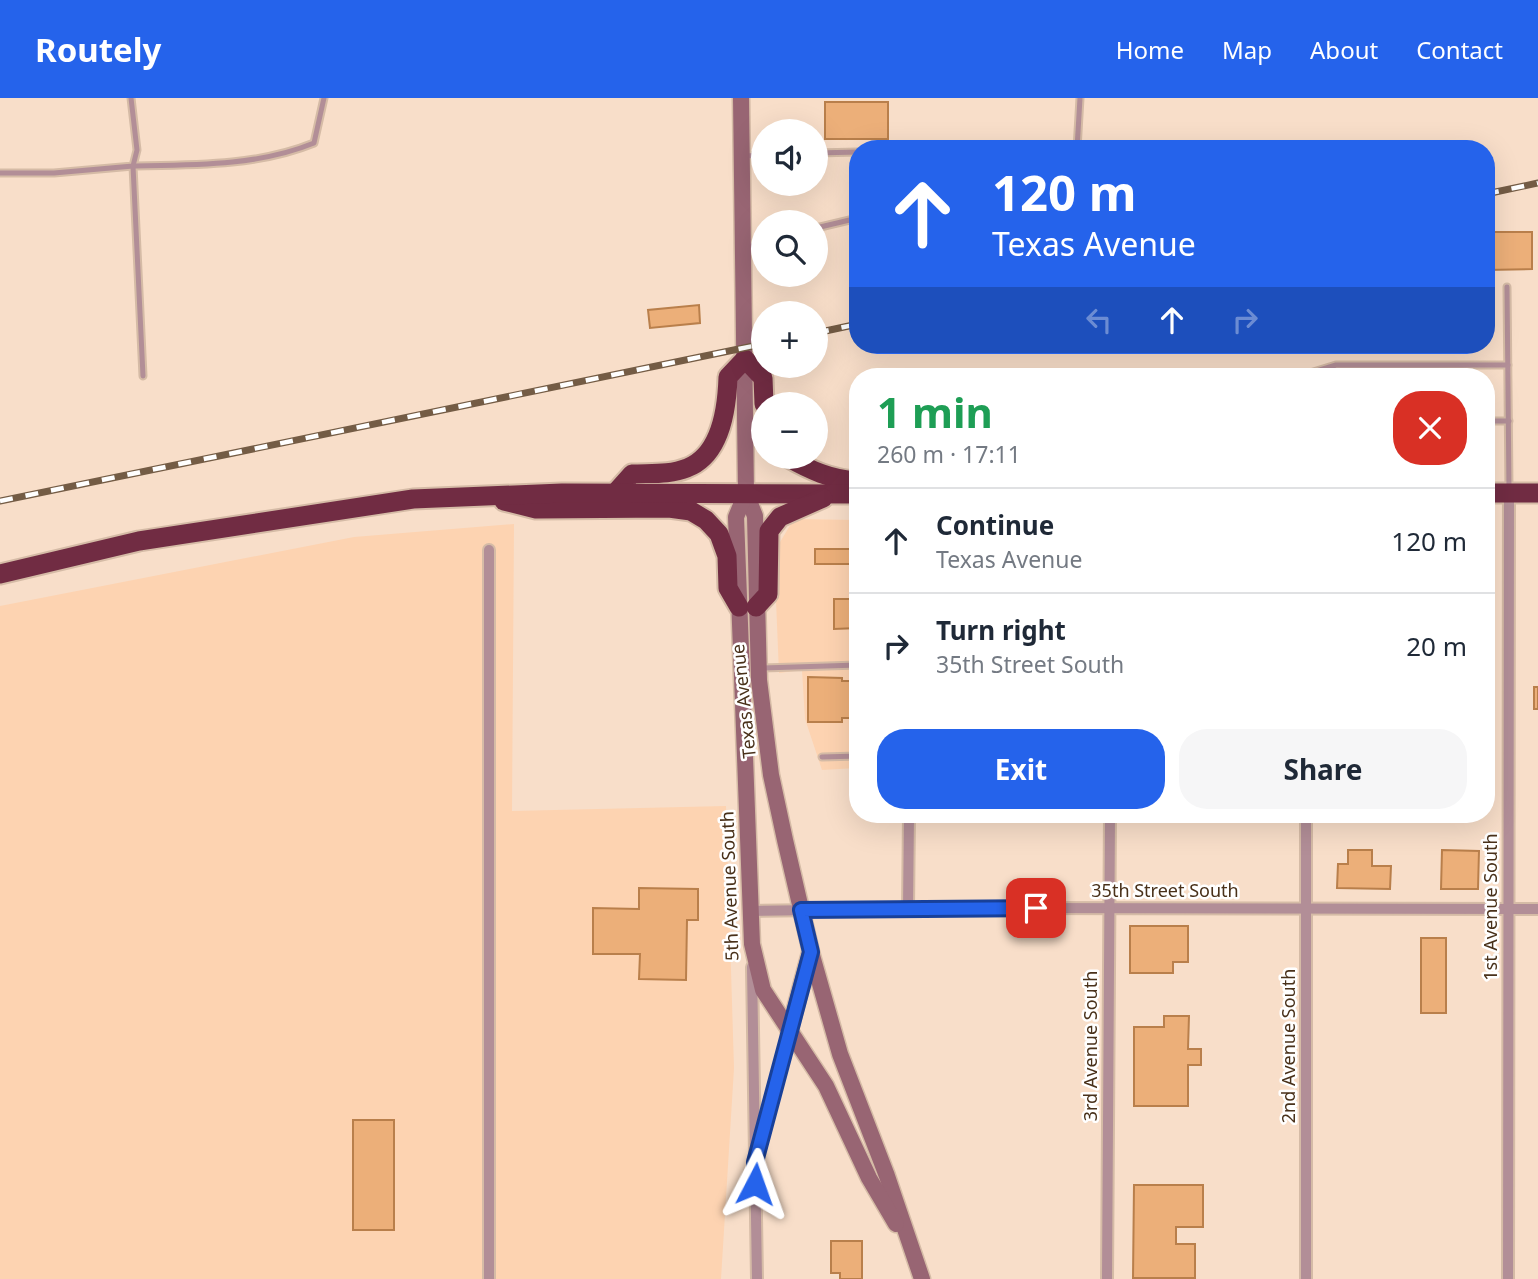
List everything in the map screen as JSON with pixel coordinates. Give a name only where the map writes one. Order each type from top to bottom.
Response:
[{"type":"highway","points":[[615,493],[632,474],[670,473],[690,467],[705,456],[723,420],[728,377],[745,359],[763,377],[764,392]]},
{"type":"highway","points":[[810,469],[849,480]]},
{"type":"highway","points":[[1495,494],[1538,493]]},
{"type":"highway","points":[[479,495],[536,509],[647,508],[691,511],[706,520],[719,534],[727,556],[728,588],[747,607],[768,594],[769,531],[780,517],[834,494]]},
{"type":"highway","points":[[0,574],[139,541],[371,504],[479,495],[849,494]]},
{"type":"main road","points":[[741,98],[746,493]]},
{"type":"main road","name":"5th Avenue South","points":[[746,493],[736,517],[747,607],[752,944]]},
{"type":"main road","name":"Texas Avenue","points":[[747,607],[758,668],[771,775],[811,952],[840,1055],[887,1176],[922,1279]]},
{"type":"main road","points":[[752,944],[763,990],[826,1086],[869,1178],[912,1250]]},
{"type":"main road","points":[[789,1032],[811,952]]},
{"type":"street","name":"1st Avenue South","points":[[1508,1279],[1509,493]]},
{"type":"street","points":[[489,550],[489,1279]]},
{"type":"street","points":[[908,909],[909,823]]},
{"type":"street","name":"3rd Avenue South","points":[[1107,1279],[1110,823]]},
{"type":"street","name":"2nd Avenue South","points":[[1306,823],[1306,1279]]},
{"type":"street","name":"35th Street South","points":[[750,911],[1538,909]]},
{"type":"street","name":"5th Avenue South","points":[[752,944],[757,1279]]},
{"type":"street","points":[[755,1162],[789,1032]]},
{"type":"lane","points":[[131,98],[137,150],[133,166],[144,376]]},
{"type":"lane","points":[[0,173],[54,173],[248,160],[287,154],[314,143],[324,98]]},
{"type":"lane","points":[[1078,140],[1080,98]]},
{"type":"lane","points":[[828,153],[849,152]]},
{"type":"lane","points":[[742,156],[751,156]]},
{"type":"lane","points":[[828,225],[849,220]]},
{"type":"lane","points":[[743,249],[751,246]]},
{"type":"lane","points":[[1507,287],[1509,493]]},
{"type":"lane","points":[[1326,368],[1336,365],[1508,365]]},
{"type":"lane","points":[[1495,421],[1509,421]]},
{"type":"lane","points":[[758,668],[849,665]]},
{"type":"lane","points":[[822,757],[849,756]]},
{"type":"shaded area","points":[[794,519],[849,520],[849,768],[822,770],[805,719],[802,670],[779,673],[774,552]]},
{"type":"shaded area","points":[[514,524],[512,811],[726,806],[734,1068],[721,1279],[0,1279],[0,606],[354,537]]},
{"type":"building","points":[[825,102],[888,102],[888,139],[828,139],[828,119],[825,119]]},
{"type":"building","points":[[1495,232],[1532,232],[1532,269],[1495,270]]},
{"type":"building","points":[[699,305],[700,323],[650,328],[648,310]]},
{"type":"building","points":[[815,549],[849,549],[849,564],[815,564]]},
{"type":"building","points":[[834,599],[849,599],[849,628],[834,629]]},
{"type":"building","points":[[808,677],[842,678],[842,681],[849,681],[849,718],[842,718],[842,722],[808,722]]},
{"type":"building","points":[[1534,687],[1538,687],[1538,709],[1534,709]]},
{"type":"building","points":[[1348,850],[1372,850],[1372,866],[1391,866],[1390,889],[1337,888],[1338,864],[1348,864]]},
{"type":"building","points":[[1442,850],[1479,851],[1478,889],[1441,889]]},
{"type":"building","points":[[639,888],[698,889],[698,920],[687,920],[686,980],[639,979],[640,954],[593,954],[593,908],[639,909]]},
{"type":"building","points":[[1130,926],[1188,926],[1188,962],[1173,962],[1173,973],[1130,973]]},
{"type":"building","points":[[1421,938],[1446,938],[1446,1013],[1421,1013]]},
{"type":"building","points":[[1164,1016],[1189,1016],[1188,1049],[1201,1049],[1201,1065],[1188,1065],[1188,1106],[1134,1106],[1134,1027],[1164,1027]]},
{"type":"building","points":[[353,1120],[394,1120],[394,1230],[353,1230]]},
{"type":"building","points":[[1134,1185],[1203,1185],[1203,1227],[1176,1227],[1176,1244],[1195,1244],[1195,1278],[1133,1278]]},
{"type":"building","points":[[831,1241],[862,1241],[862,1279],[840,1279],[840,1273],[831,1273]]},
{"type":"railway","points":[[1495,192],[1538,183]]},
{"type":"railway","points":[[828,330],[849,326]]},
{"type":"railway","points":[[0,501],[751,346]]},
{"type":"route","points":[[755,1184],[755,1162],[811,952],[801,910],[1036,908]]}]
